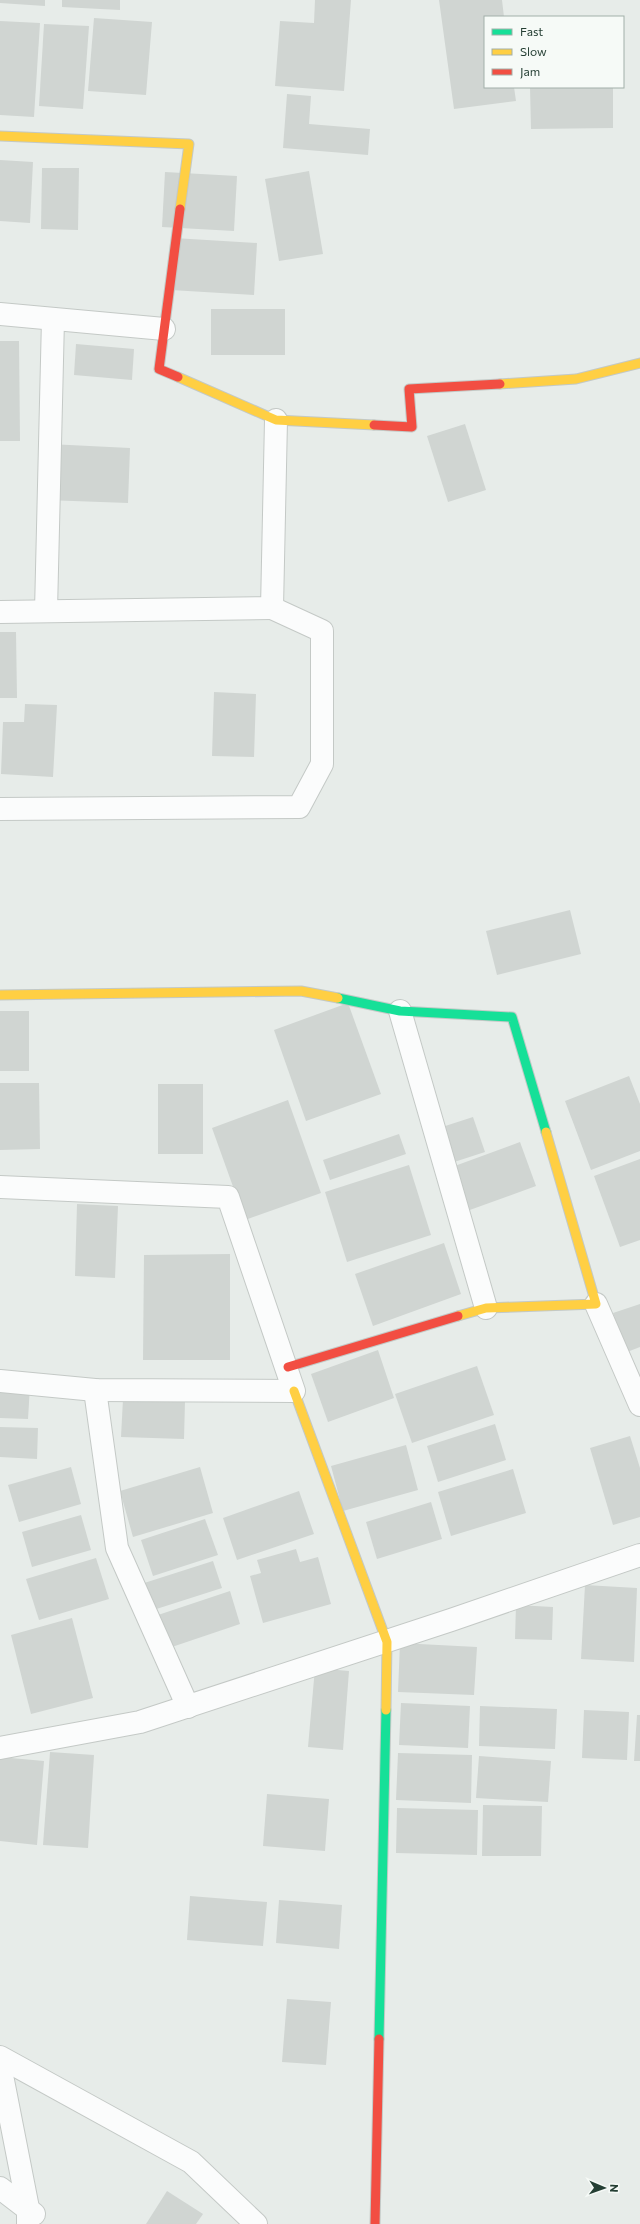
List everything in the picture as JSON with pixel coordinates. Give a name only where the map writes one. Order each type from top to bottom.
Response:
[{"type":"street","points":[[0,136],[189,144],[159,369],[276,420],[412,427],[409,389],[576,379],[640,363]]},
{"type":"street","points":[[0,314],[164,329]]},
{"type":"street","points":[[46,611],[53,319]]},
{"type":"street","points":[[272,608],[276,420]]},
{"type":"street","points":[[0,612],[272,608],[322,631],[322,764],[299,807],[0,808]]},
{"type":"street","points":[[0,995],[301,991],[400,1011],[512,1017],[596,1304],[640,1405]]},
{"type":"street","points":[[400,1011],[486,1308]]},
{"type":"street","points":[[0,1187],[228,1197],[288,1367],[294,1391],[387,1642],[375,2224]]},
{"type":"street","points":[[288,1367],[486,1308],[596,1304]]},
{"type":"street","points":[[0,1381],[95,1390],[294,1391]]},
{"type":"street","points":[[95,1390],[116,1548],[188,1707]]},
{"type":"street","points":[[0,1748],[140,1722],[387,1642],[640,1555]]},
{"type":"street","points":[[0,2057],[191,2162],[256,2224]]},
{"type":"street","points":[[0,2065],[28,2216]]},
{"type":"street","points":[[0,2188],[28,2216],[43,2224]]},
{"type":"building","points":[[0,0],[45,0],[45,6],[0,3]]},
{"type":"building","points":[[62,0],[120,0],[120,10],[62,7]]},
{"type":"building","points":[[315,0],[351,0],[344,91],[275,86],[280,21],[314,23]]},
{"type":"building","points":[[439,0],[502,0],[504,16],[484,16],[484,88],[514,88],[516,101],[454,109]]},
{"type":"building","points":[[94,18],[152,22],[146,95],[88,91]]},
{"type":"building","points":[[0,21],[40,23],[34,117],[0,115]]},
{"type":"building","points":[[44,24],[89,26],[83,109],[39,106]]},
{"type":"building","points":[[530,88],[613,88],[613,128],[531,129]]},
{"type":"building","points":[[287,94],[311,96],[309,124],[370,129],[368,155],[283,148]]},
{"type":"building","points":[[0,160],[33,162],[30,223],[0,221]]},
{"type":"building","points":[[42,168],[79,168],[78,230],[41,229]]},
{"type":"building","points":[[309,171],[323,254],[279,261],[265,179]]},
{"type":"building","points":[[165,172],[237,176],[234,231],[162,227]]},
{"type":"building","points":[[174,238],[257,243],[254,295],[171,290]]},
{"type":"building","points":[[211,309],[285,309],[285,355],[211,355]]},
{"type":"building","points":[[0,341],[19,341],[20,441],[0,441]]},
{"type":"building","points":[[76,344],[134,349],[132,380],[74,375]]},
{"type":"building","points":[[465,424],[486,490],[448,502],[427,436]]},
{"type":"building","points":[[49,444],[130,448],[128,503],[46,500]]},
{"type":"building","points":[[0,632],[16,632],[17,698],[0,698]]},
{"type":"building","points":[[214,692],[256,694],[254,757],[212,756]]},
{"type":"building","points":[[25,704],[57,705],[53,777],[1,774],[3,722],[24,722]]},
{"type":"building","points":[[570,910],[581,954],[497,975],[486,931]]},
{"type":"building","points":[[348,1003],[381,1094],[306,1121],[274,1030]]},
{"type":"building","points":[[0,1011],[29,1011],[29,1071],[0,1071]]},
{"type":"building","points":[[629,1076],[640,1104],[640,1151],[591,1170],[565,1101]]},
{"type":"building","points":[[0,1083],[39,1083],[40,1149],[0,1150]]},
{"type":"building","points":[[158,1084],[203,1084],[203,1154],[158,1154]]},
{"type":"building","points":[[288,1100],[321,1193],[245,1220],[212,1128]]},
{"type":"building","points":[[473,1117],[485,1152],[448,1164],[436,1129]]},
{"type":"building","points":[[399,1134],[406,1154],[330,1180],[323,1160]]},
{"type":"building","points":[[520,1142],[536,1186],[467,1211],[452,1167]]},
{"type":"building","points":[[640,1159],[640,1240],[620,1247],[594,1176]]},
{"type":"building","points":[[409,1165],[431,1235],[347,1262],[325,1192]]},
{"type":"building","points":[[77,1204],[118,1206],[115,1278],[75,1276]]},
{"type":"building","points":[[444,1243],[461,1294],[373,1326],[355,1274]]},
{"type":"building","points":[[230,1254],[230,1360],[143,1360],[144,1255]]},
{"type":"building","points":[[640,1304],[640,1347],[627,1352],[613,1313]]},
{"type":"building","points":[[378,1350],[394,1398],[328,1422],[311,1374]]},
{"type":"building","points":[[477,1366],[494,1415],[412,1443],[395,1394]]},
{"type":"building","points":[[0,1386],[30,1386],[28,1419],[0,1418]]},
{"type":"building","points":[[123,1399],[185,1401],[184,1439],[121,1437]]},
{"type":"building","points":[[495,1424],[506,1460],[438,1482],[427,1446]]},
{"type":"building","points":[[0,1427],[38,1428],[37,1459],[0,1457]]},
{"type":"building","points":[[630,1436],[640,1468],[640,1517],[613,1525],[590,1448]]},
{"type":"building","points":[[406,1445],[418,1490],[343,1511],[331,1466]]},
{"type":"building","points":[[71,1467],[81,1504],[19,1522],[8,1485]]},
{"type":"building","points":[[200,1467],[213,1513],[133,1537],[120,1491]]},
{"type":"building","points":[[513,1469],[526,1513],[451,1536],[438,1492]]},
{"type":"building","points":[[299,1491],[314,1534],[237,1560],[223,1518]]},
{"type":"building","points":[[431,1502],[442,1539],[377,1559],[366,1522]]},
{"type":"building","points":[[81,1515],[91,1550],[32,1567],[22,1532]]},
{"type":"building","points":[[205,1519],[218,1555],[153,1576],[141,1540]]},
{"type":"building","points":[[296,1549],[300,1562],[318,1557],[331,1604],[263,1623],[250,1576],[261,1573],[257,1560]]},
{"type":"building","points":[[96,1558],[109,1599],[39,1620],[26,1579]]},
{"type":"building","points":[[213,1561],[222,1588],[147,1612],[138,1585]]},
{"type":"building","points":[[585,1585],[637,1588],[634,1662],[581,1659]]},
{"type":"building","points":[[230,1591],[240,1624],[166,1649],[155,1616]]},
{"type":"building","points":[[516,1605],[553,1607],[552,1640],[515,1639]]},
{"type":"building","points":[[72,1618],[93,1698],[31,1714],[11,1635]]},
{"type":"building","points":[[400,1643],[477,1647],[474,1695],[398,1692]]},
{"type":"building","points":[[315,1668],[349,1671],[343,1750],[308,1747]]},
{"type":"building","points":[[401,1703],[470,1706],[468,1748],[399,1745]]},
{"type":"building","points":[[480,1706],[557,1709],[555,1749],[479,1746]]},
{"type":"building","points":[[584,1710],[629,1712],[627,1760],[582,1758]]},
{"type":"building","points":[[637,1715],[640,1715],[640,1761],[634,1761]]},
{"type":"building","points":[[50,1752],[94,1755],[88,1848],[43,1845]]},
{"type":"building","points":[[398,1753],[472,1755],[471,1803],[396,1800]]},
{"type":"building","points":[[479,1756],[551,1761],[548,1802],[476,1798]]},
{"type":"building","points":[[0,1757],[44,1761],[37,1845],[0,1841]]},
{"type":"building","points":[[267,1794],[329,1799],[325,1851],[263,1846]]},
{"type":"building","points":[[483,1805],[542,1806],[541,1856],[482,1856]]},
{"type":"building","points":[[397,1808],[478,1810],[477,1855],[396,1853]]},
{"type":"building","points":[[190,1896],[267,1902],[263,1946],[187,1940]]},
{"type":"building","points":[[279,1900],[342,1905],[339,1949],[276,1943]]},
{"type":"building","points":[[287,1999],[331,2002],[326,2065],[282,2062]]},
{"type":"building","points":[[167,2191],[203,2214],[196,2224],[146,2224]]},
{"type":"traffic: fast","points":[[338,998],[400,1011],[512,1017],[546,1132]]},
{"type":"traffic: fast","points":[[379,2039],[386,1710]]},
{"type":"traffic: slow","points":[[0,136],[189,144],[180,209]]},
{"type":"traffic: slow","points":[[500,384],[576,379],[640,363]]},
{"type":"traffic: slow","points":[[178,377],[276,420],[374,425]]},
{"type":"traffic: slow","points":[[0,995],[301,991],[338,998]]},
{"type":"traffic: slow","points":[[458,1316],[486,1308],[596,1304],[546,1132]]},
{"type":"traffic: slow","points":[[294,1391],[387,1642],[386,1710]]},
{"type":"traffic: jam","points":[[178,377],[159,369],[180,209]]},
{"type":"traffic: jam","points":[[374,425],[412,427],[409,389],[500,384]]},
{"type":"traffic: jam","points":[[288,1367],[458,1316]]},
{"type":"traffic: jam","points":[[375,2224],[379,2039]]}]
